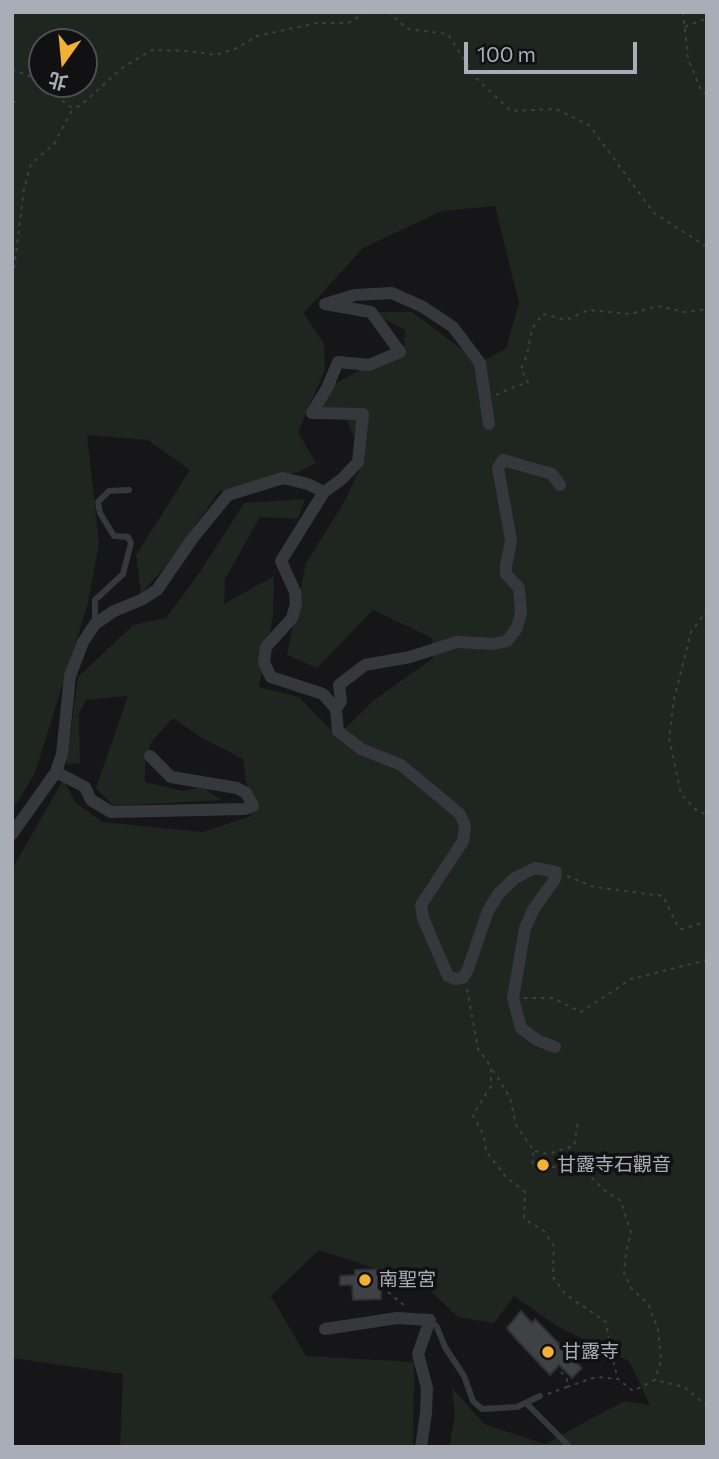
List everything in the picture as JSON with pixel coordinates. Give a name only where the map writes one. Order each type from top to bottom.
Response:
[{"type":"street","points":[[489,424],[480,363],[453,327],[423,307],[392,293],[355,295],[325,304],[371,313],[400,352],[369,365],[338,362],[312,413],[362,414],[358,462],[342,479],[324,492],[281,561],[295,592],[296,604],[292,618],[266,647],[264,663],[271,677],[323,694],[336,709],[338,731],[361,749],[401,765],[460,814],[464,826],[463,841],[421,905],[423,918],[448,976],[463,978],[488,911],[499,893],[514,878],[535,868],[556,872],[555,880],[533,910],[525,928],[513,998],[521,1028],[537,1040],[555,1047]]},
{"type":"street","points":[[336,709],[341,701],[340,685],[365,665],[410,657],[457,642],[493,644],[507,641],[517,628],[522,612],[519,588],[506,573],[512,540],[498,468],[503,460],[552,474],[560,485]]},
{"type":"street","points":[[12,834],[56,772],[62,754],[69,676],[83,642],[95,624],[114,611],[158,590],[192,539],[228,495],[283,478],[308,484],[324,492]]},
{"type":"street","points":[[56,772],[85,787],[91,800],[111,812],[245,809],[253,806],[246,793],[237,788],[171,777],[150,756]]},
{"type":"street","points":[[325,1329],[397,1318],[430,1320],[428,1333],[418,1354],[427,1388],[421,1447]]},
{"type":"lane","points":[[95,624],[95,600],[123,574],[131,543],[128,537],[114,536],[100,513],[98,502],[109,491],[129,490]]},
{"type":"lane","points":[[430,1320],[438,1328],[445,1347],[464,1376],[472,1401],[482,1409],[517,1407],[540,1396]]},
{"type":"lane","points":[[527,1404],[570,1447]]},
{"type":"path","points":[[12,285],[24,189],[31,164],[54,144],[72,108],[80,106],[122,68],[152,50],[216,55],[237,48],[257,36],[317,23],[348,23],[366,12]]},
{"type":"path","points":[[388,12],[408,29],[448,34],[475,77],[511,111],[556,109],[589,125],[654,212],[707,247]]},
{"type":"path","points":[[683,12],[688,59],[701,90],[707,95]]},
{"type":"path","points":[[684,27],[707,18]]},
{"type":"path","points":[[12,69],[29,76],[72,108]]},
{"type":"path","points":[[12,102],[17,102]]},
{"type":"path","points":[[485,400],[528,383],[521,369],[532,329],[543,314],[566,320],[589,310],[630,314],[657,306],[685,312],[707,309]]},
{"type":"path","points":[[707,610],[691,632],[674,699],[669,738],[681,794],[698,812],[707,814]]},
{"type":"path","points":[[556,872],[594,887],[663,895],[678,927],[682,929],[699,924],[707,925]]},
{"type":"path","points":[[513,998],[554,998],[581,1012],[631,979],[707,960]]},
{"type":"path","points":[[468,969],[467,992],[478,1049],[510,1098],[516,1125],[534,1151],[548,1154],[574,1146],[578,1121]]},
{"type":"path","points":[[491,1067],[491,1086],[473,1115],[484,1136],[486,1151],[506,1177],[525,1192],[524,1219],[543,1230],[554,1246],[553,1277],[565,1294],[606,1322],[618,1379]]},
{"type":"path","points":[[534,1151],[533,1166],[540,1170],[558,1166],[574,1167],[621,1201],[631,1233],[624,1273],[631,1288],[648,1304],[658,1329],[661,1360],[655,1380]]},
{"type":"path","points":[[559,1370],[567,1378],[567,1387]]},
{"type":"path","points":[[540,1396],[596,1377],[618,1379],[633,1391],[655,1380],[684,1387],[707,1406]]},
{"type":"shaded area","points":[[12,12],[707,12],[707,1447],[449,1447],[455,1416],[452,1388],[484,1424],[545,1444],[624,1401],[650,1405],[629,1361],[558,1327],[514,1296],[494,1323],[458,1317],[423,1284],[319,1250],[271,1296],[306,1356],[414,1362],[413,1447],[120,1447],[123,1374],[12,1358],[12,869],[63,780],[76,803],[102,822],[203,832],[251,816],[243,759],[202,738],[173,718],[152,741],[145,760],[145,782],[182,791],[202,787],[222,800],[114,806],[96,788],[128,696],[86,700],[79,714],[80,763],[66,765],[78,677],[133,625],[166,618],[202,569],[244,503],[305,499],[298,519],[260,517],[225,579],[224,604],[274,576],[273,616],[259,687],[299,697],[337,736],[373,701],[433,658],[432,638],[373,610],[317,668],[287,655],[306,563],[343,504],[364,460],[345,416],[312,413],[327,388],[369,365],[404,351],[405,330],[371,312],[412,312],[480,363],[506,348],[519,303],[495,206],[442,211],[363,248],[304,313],[324,344],[325,370],[298,432],[316,463],[298,472],[219,492],[164,568],[141,594],[136,555],[190,470],[148,440],[87,435],[99,543],[88,603],[35,773],[12,811]]},
{"type":"building","name":"南聖宮","points":[[389,1269],[389,1286],[381,1286],[381,1299],[353,1300],[352,1285],[340,1285],[340,1276],[355,1275],[355,1270]]},
{"type":"building","name":"甘露寺","points":[[521,1311],[532,1323],[535,1319],[582,1368],[572,1378],[559,1365],[550,1375],[507,1328]]},
{"type":"place","name":"甘露寺石觀音","points":[[543,1165]]},
{"type":"place","name":"南聖宮","points":[[365,1280]]},
{"type":"place","name":"甘露寺","points":[[548,1352]]}]
